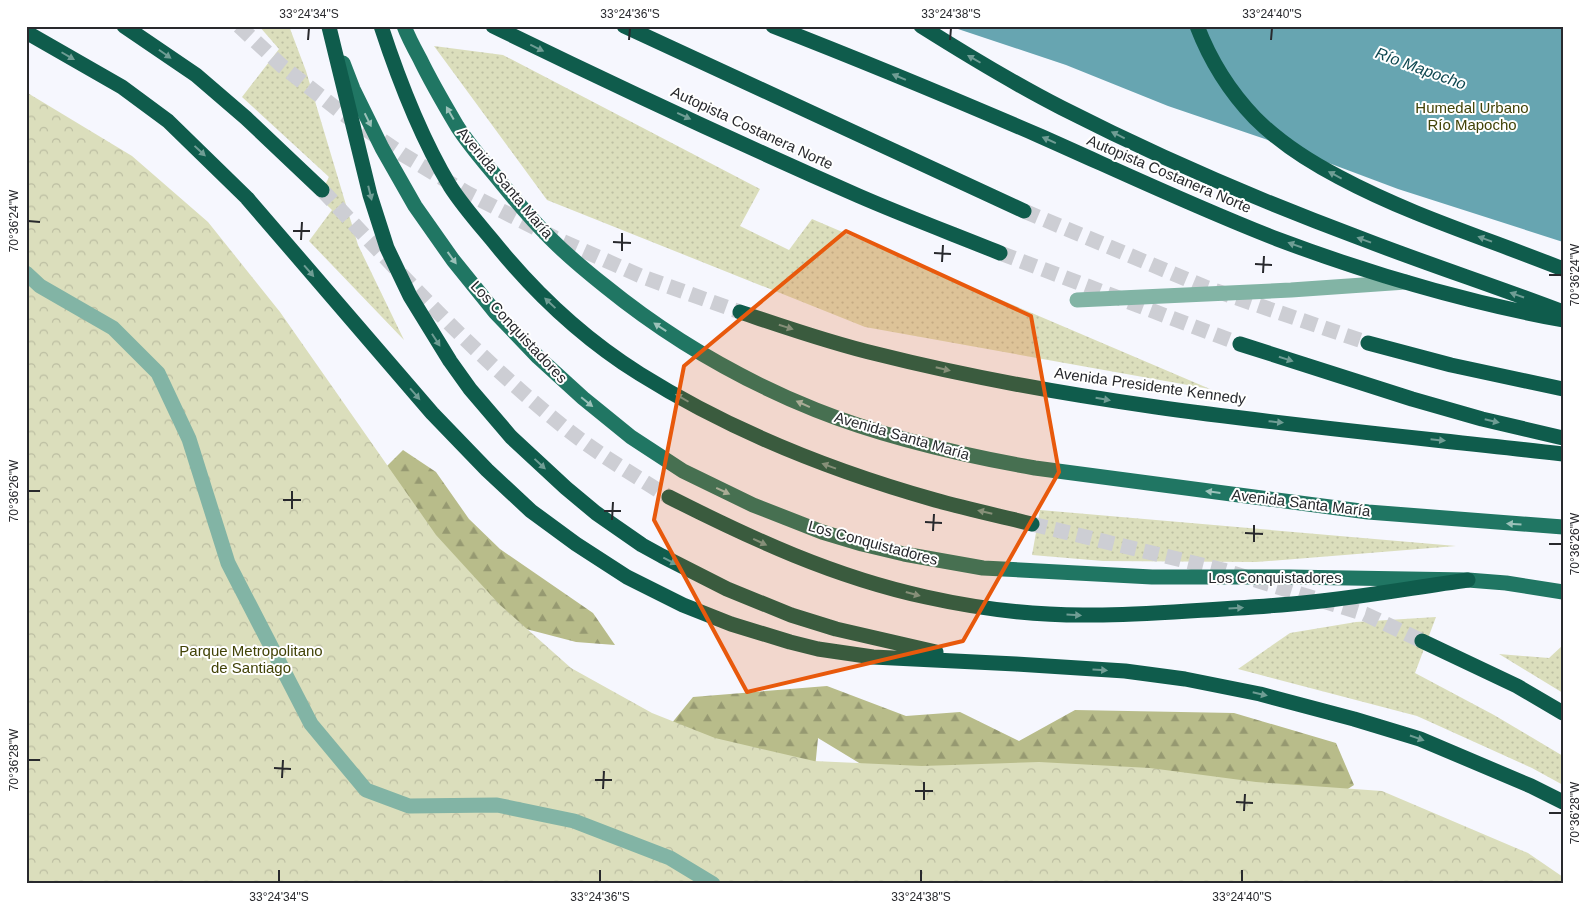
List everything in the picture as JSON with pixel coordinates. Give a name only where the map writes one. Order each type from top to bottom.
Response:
[{"type":"highway","points":[[124,26],[196,75],[246,118],[322,190]]},
{"type":"highway","points":[[328,26],[377,219],[387,248],[410,296],[450,361],[470,389],[511,437],[553,476],[596,513],[642,545],[727,589],[791,615],[932,652],[1016,664]]},
{"type":"highway","points":[[381,26],[396,72],[424,138],[451,187],[518,272],[592,340],[639,374],[688,402],[735,426],[794,452],[874,482],[938,501],[1032,524]]},
{"type":"highway","name":"Autopista Costanera Norte","points":[[493,26],[575,66],[837,186],[1000,253]]},
{"type":"highway","points":[[624,26],[1024,211]]},
{"type":"highway","name":"Autopista Costanera Norte","points":[[773,26],[844,53],[1215,214],[1279,239],[1342,262],[1474,301],[1563,320]]},
{"type":"highway","points":[[921,26],[969,56],[1061,108],[1164,157],[1359,238],[1563,312]]},
{"type":"highway","points":[[1197,26],[1218,70],[1236,97],[1256,119],[1281,141],[1310,162],[1395,205],[1563,269]]},
{"type":"highway","points":[[26,32],[122,87],[168,121],[247,198],[426,406],[487,470],[531,511],[576,544],[627,577],[683,604],[731,624],[818,649],[873,657],[1125,671],[1185,679],[1292,702],[1420,739],[1522,782],[1563,802]]},
{"type":"highway","name":"Avenida Presidente Kennedy","points":[[740,312],[875,354],[961,373],[1059,391],[1219,415],[1563,454]]},
{"type":"highway","points":[[1368,343],[1451,365],[1563,389]]},
{"type":"highway","points":[[1240,344],[1412,399],[1482,419],[1563,438]]},
{"type":"highway","points":[[669,497],[724,526],[782,552],[831,570],[926,597],[985,607],[1033,612],[1092,615],[1237,608],[1303,603],[1468,580]]},
{"type":"highway","points":[[1422,640],[1517,686],[1563,713]]},
{"type":"main road","name":"Los Conquistadores","points":[[328,26],[361,106],[415,206],[453,260],[495,312],[538,357],[583,398],[639,442],[683,471],[753,505],[822,532],[904,554],[983,568],[1152,577],[1468,580],[1506,583],[1563,592]]},
{"type":"main road","name":"Avenida Santa María","points":[[404,28],[429,77],[458,127],[519,204],[551,239],[586,271],[623,300],[688,346],[727,369],[817,410],[880,432],[928,445],[981,458],[1035,468],[1368,512],[1563,527]]},
{"type":"street","points":[[26,273],[33,285],[113,328],[158,373],[189,438],[228,563],[310,724],[366,790],[409,806],[497,806],[574,821],[670,858],[713,884]]},
{"type":"street","points":[[1077,300],[1291,290],[1408,282]]},
{"type":"highlighted area","points":[[846,231],[1031,316],[1059,472],[963,641],[747,692],[654,520],[684,366]]},
{"type":"green space","points":[[259,26],[289,26],[306,71],[358,245],[404,340],[309,241],[332,210],[319,197],[329,177],[242,97],[279,49]]},
{"type":"green space","points":[[434,46],[503,55],[760,189],[740,226],[789,250],[812,219],[1210,389],[865,327],[547,200]]},
{"type":"green space","name":"Parque Metropolitano de Santiago","points":[[26,92],[132,156],[208,222],[280,312],[436,535],[500,605],[571,668],[652,713],[715,738],[814,761],[922,766],[1039,762],[1150,768],[1256,782],[1382,791],[1528,853],[1563,877],[1563,884],[26,884]]},
{"type":"green space","points":[[403,450],[436,472],[469,519],[500,549],[593,613],[615,645],[576,642],[492,620],[372,481]]},
{"type":"green space","points":[[1040,510],[1456,546],[1256,562],[1103,561],[1032,555]]},
{"type":"green space","points":[[1436,617],[1415,673],[1494,715],[1563,756],[1563,785],[1532,768],[1417,716],[1238,669],[1290,633],[1356,622]]},
{"type":"green space","points":[[1563,645],[1563,693],[1499,654],[1549,658]]},
{"type":"green space","points":[[827,686],[906,716],[960,712],[1019,741],[1075,710],[1234,713],[1336,743],[1354,785],[1305,817],[902,789],[818,738],[814,779],[636,767],[693,697]]},
{"type":"water","name":"Humedal Urbano Río Mapocho","points":[[949,26],[1563,26],[1563,242],[1398,189],[1265,139],[1168,106],[1066,65]]},
{"type":"tunnel","points":[[239,26],[282,66],[342,113],[402,154],[467,193],[555,238],[643,277],[740,312]]},
{"type":"tunnel","points":[[322,190],[436,311],[527,396],[585,443],[669,497]]},
{"type":"tunnel","points":[[1024,211],[1205,287],[1368,343]]},
{"type":"tunnel","points":[[1000,253],[1240,344]]},
{"type":"tunnel","points":[[1032,524],[1223,570],[1365,614],[1422,641]]},
{"type":"water label","name":"Río Mapocho","points":[[1421,68]]}]
